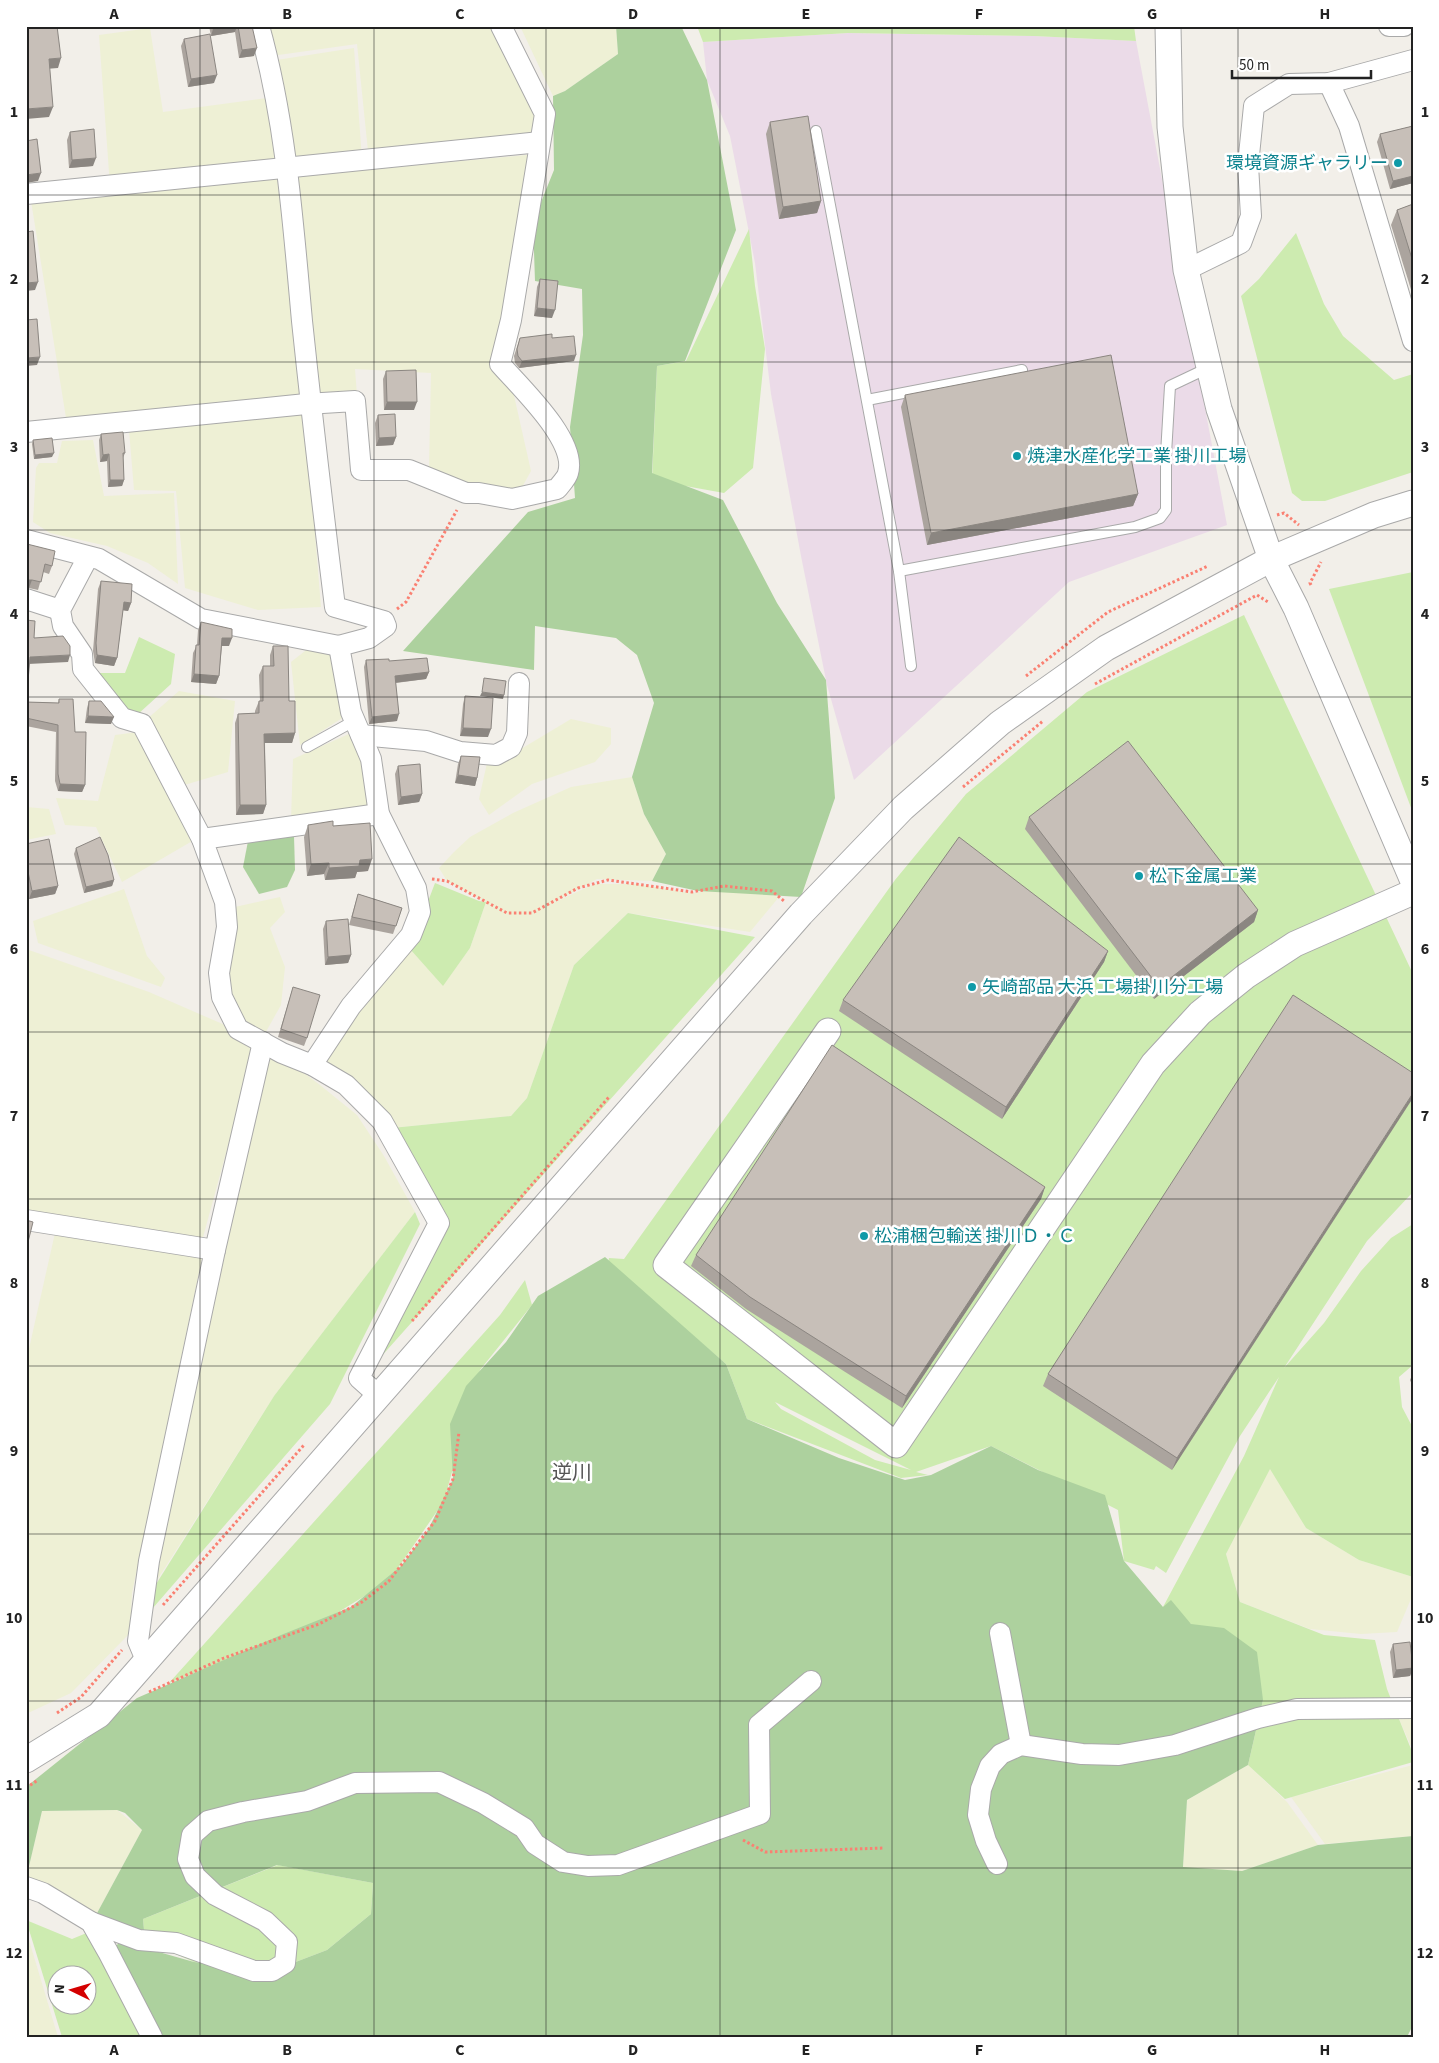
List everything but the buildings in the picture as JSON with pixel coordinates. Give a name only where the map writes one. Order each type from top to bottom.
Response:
[{"type":"street","points":[[26,540],[99,559],[201,619],[339,646],[369,638],[386,626],[384,621],[334,606],[287,169],[265,50],[258,26]]},
{"type":"street","points":[[26,432],[355,401],[361,470],[409,470],[466,493],[479,493],[512,499],[557,489],[568,473],[568,453],[558,430],[500,364],[511,320],[544,114],[501,26]]},
{"type":"street","points":[[1168,26],[1170,127],[1186,270],[1219,409],[1270,559],[1296,608],[1413,881]]},
{"type":"street","points":[[1390,26],[1404,26]]},
{"type":"street","points":[[1186,270],[1241,243],[1251,216],[1248,165],[1254,106],[1289,84],[1329,83],[1413,60]]},
{"type":"street","points":[[1329,83],[1349,126],[1413,341]]},
{"type":"street","points":[[26,194],[540,142]]},
{"type":"street","points":[[36,1767],[98,1715],[801,914],[903,808],[1000,723],[1106,648],[1270,559],[1374,515],[1413,503]]},
{"type":"street","points":[[88,557],[60,610],[63,626],[82,654],[83,669],[122,718],[142,724],[202,839],[225,902],[227,927],[219,972],[222,997],[238,1029],[282,1053],[312,1065],[346,1085],[382,1121],[439,1223],[359,1378],[378,1395]]},
{"type":"street","points":[[26,599],[60,610]]},
{"type":"street","points":[[312,1065],[351,1006],[411,935],[420,912],[416,888],[379,814],[371,759],[351,712],[339,646]]},
{"type":"street","points":[[358,728],[426,741],[460,752],[496,755],[512,748],[517,733],[519,683]]},
{"type":"street","points":[[202,839],[379,814]]},
{"type":"street","points":[[828,1031],[666,1265],[896,1445],[1153,1064],[1200,1013],[1246,976],[1296,944],[1413,892]]},
{"type":"street","points":[[146,1660],[138,1641],[149,1561],[214,1250],[263,1042]]},
{"type":"street","points":[[26,1220],[214,1250]]},
{"type":"street","points":[[1000,1633],[1021,1745]]},
{"type":"street","points":[[26,1887],[43,1893],[91,1922],[139,1940],[176,1943],[246,1968],[272,1970],[285,1962],[287,1942],[266,1921],[215,1895],[195,1876],[188,1859],[192,1835],[208,1821],[243,1812],[307,1801],[355,1783],[439,1782],[483,1803],[524,1828],[535,1844],[564,1862],[588,1866],[618,1865],[760,1814],[759,1725],[811,1681]]},
{"type":"street","points":[[997,1864],[986,1841],[978,1815],[981,1789],[990,1766],[1002,1754],[1021,1745],[1082,1754],[1119,1755],[1175,1745],[1258,1718],[1298,1709],[1413,1708]]},
{"type":"street","points":[[91,1922],[152,2037]]},
{"type":"lane","points":[[816,131],[899,571],[912,666]]},
{"type":"lane","points":[[899,571],[1135,527],[1160,518],[1166,510],[1166,454],[1170,386],[1209,367]]},
{"type":"lane","points":[[867,400],[1022,370]]},
{"type":"lane","points":[[307,747],[358,728]]},
{"type":"path","points":[[384,621],[406,602],[466,493]]},
{"type":"path","points":[[1092,686],[1258,595],[1284,612],[1316,600],[1310,583],[1322,560]]},
{"type":"path","points":[[962,788],[1045,720]]},
{"type":"path","points":[[411,878],[447,881],[507,913],[532,913],[578,888],[608,880],[692,892],[724,886],[772,891],[801,914]]},
{"type":"path","points":[[145,1694],[224,1658],[319,1624],[362,1602],[390,1582],[435,1521],[453,1479],[459,1432]]},
{"type":"path","points":[[26,1788],[36,1767]]},
{"type":"path","points":[[720,1828],[765,1852],[884,1848]]},
{"type":"shaded area","points":[[848,33],[1034,36],[1136,41],[1227,525],[1069,582],[854,780],[827,685],[801,556],[771,394],[755,263],[730,136],[707,80],[703,42]]},
{"type":"green space","points":[[263,26],[493,26],[545,114],[537,143],[369,161],[357,44],[271,56]]},
{"type":"green space","points":[[520,26],[616,26],[618,54],[565,91],[553,96]]},
{"type":"green space","points":[[616,26],[681,26],[707,80],[736,230],[685,361],[657,366],[652,473],[723,500],[777,603],[826,680],[835,798],[801,897],[698,891],[652,881],[666,854],[644,814],[632,777],[654,703],[637,655],[616,638],[535,626],[534,670],[403,651],[528,512],[575,498],[570,427],[583,335],[582,289],[535,281],[533,222],[554,170],[553,96],[565,91],[618,54]]},
{"type":"green space","points":[[697,26],[1134,26],[1136,41],[1034,36],[848,33],[703,42]]},
{"type":"green space","points":[[150,28],[163,112],[267,98],[280,170],[306,404],[67,424],[31,201],[110,186],[99,35]]},
{"type":"green space","points":[[354,48],[362,159],[365,170],[527,155],[531,160],[498,368],[513,391],[531,471],[520,491],[453,480],[429,468],[431,373],[355,369],[357,395],[320,394],[298,177],[270,61]]},
{"type":"green space","points":[[749,229],[755,286],[765,349],[753,468],[724,493],[652,480],[657,366],[686,361]]},
{"type":"green space","points":[[1296,233],[1324,304],[1343,336],[1394,380],[1413,374],[1413,472],[1325,501],[1302,501],[1292,493],[1241,296],[1259,279]]},
{"type":"green space","points":[[305,410],[321,607],[258,610],[185,588],[176,491],[134,490],[129,430]]},
{"type":"green space","points":[[93,440],[104,496],[174,493],[178,584],[148,563],[107,546],[50,533],[33,522],[36,468],[39,463],[57,463],[62,441]]},
{"type":"green space","points":[[1413,572],[1413,813],[1329,589]]},
{"type":"green space","points":[[1244,615],[1413,974],[1413,1192],[1367,1241],[1284,1368],[1324,1323],[1361,1271],[1391,1238],[1413,1224],[1413,1365],[1399,1377],[1402,1407],[1413,1428],[1413,1577],[1359,1560],[1306,1528],[1270,1469],[1226,1554],[1240,1602],[1324,1635],[1375,1640],[1387,1689],[1413,1754],[1413,1762],[1285,1799],[1248,1765],[1263,1700],[1191,1624],[1163,1607],[1244,1456],[1279,1377],[1240,1436],[1166,1573],[1156,1566],[1154,1570],[1124,1561],[1118,1510],[991,1446],[916,1472],[928,1475],[901,1478],[747,1419],[726,1364],[608,1263],[609,1258],[624,1259],[895,880],[966,794],[1087,692]],"holes":[[[775,1402],[911,1470],[875,1460],[781,1409]]]},
{"type":"green space","points":[[139,637],[175,654],[171,684],[137,715],[117,704],[98,673],[125,673]]},
{"type":"green space","points":[[314,644],[335,648],[347,715],[300,745],[291,662]]},
{"type":"green space","points":[[179,691],[235,701],[228,772],[181,786],[146,720]]},
{"type":"green space","points":[[571,719],[611,728],[611,744],[595,762],[532,784],[489,815],[479,799],[487,763],[501,761]]},
{"type":"green space","points":[[138,732],[194,840],[122,882],[96,827],[65,825],[56,798],[98,801],[115,735]]},
{"type":"green space","points":[[351,733],[367,758],[373,810],[291,820],[293,759]]},
{"type":"green space","points":[[632,777],[644,814],[666,854],[652,881],[597,879],[549,905],[594,884],[635,884],[692,893],[738,887],[779,897],[750,932],[628,913],[574,965],[527,1098],[511,1116],[392,1128],[312,1065],[410,949],[443,985],[470,948],[486,902],[447,881],[439,868],[470,837],[513,813],[571,787]]},
{"type":"green space","points":[[26,807],[49,809],[56,834],[26,840]]},
{"type":"green space","points":[[249,836],[294,836],[295,870],[287,887],[259,894],[243,867]]},
{"type":"green space","points":[[435,883],[479,901],[486,902],[470,948],[443,986],[410,949]]},
{"type":"green space","points":[[124,889],[147,956],[165,978],[161,987],[38,943],[33,921]]},
{"type":"green space","points":[[280,897],[285,912],[270,928],[285,967],[281,1005],[263,1037],[240,1021],[224,971],[235,907]]},
{"type":"green space","points":[[628,913],[755,937],[371,1368],[444,1221],[392,1128],[511,1116],[527,1098],[574,965]]},
{"type":"green space","points":[[26,949],[149,992],[257,1039],[202,1241],[26,1212]]},
{"type":"green space","points":[[263,1042],[357,1115],[384,1156],[415,1212],[274,1396],[154,1585]]},
{"type":"green space","points":[[415,1212],[420,1224],[330,1404],[146,1616],[153,1589],[274,1396]]},
{"type":"green space","points":[[55,1233],[202,1258],[132,1593],[130,1633],[71,1693],[26,1714],[26,1362]]},
{"type":"green space","points":[[605,1257],[726,1364],[747,1419],[839,1458],[905,1480],[931,1475],[991,1446],[1038,1470],[1105,1495],[1124,1561],[1163,1607],[1171,1600],[1191,1624],[1224,1628],[1257,1652],[1263,1700],[1248,1765],[1187,1800],[1183,1867],[1242,1871],[1318,1845],[1413,1836],[1413,2025],[1407,2037],[152,2037],[114,1949],[120,1941],[194,1962],[272,1971],[327,1950],[371,1914],[373,1883],[277,1865],[143,1919],[145,1941],[96,1915],[142,1830],[125,1813],[117,1810],[42,1811],[26,1879],[26,1787],[137,1698],[281,1635],[351,1607],[401,1566],[428,1530],[453,1479],[450,1424],[466,1386],[506,1342],[538,1296]]},
{"type":"green space","points":[[525,1280],[532,1305],[480,1370],[444,1501],[389,1581],[319,1624],[169,1683],[500,1315]]},
{"type":"green space","points":[[1270,1468],[1306,1528],[1359,1560],[1413,1577],[1413,1594],[1397,1632],[1361,1634],[1310,1629],[1240,1602],[1226,1554]]},
{"type":"green space","points":[[1413,1708],[1413,1751],[1395,1710]]},
{"type":"green space","points":[[1248,1765],[1287,1802],[1318,1845],[1242,1871],[1183,1868],[1187,1800]]},
{"type":"green space","points":[[1413,1765],[1413,1836],[1325,1844],[1291,1797]]},
{"type":"green space","points":[[117,1810],[142,1830],[96,1915],[26,1879],[42,1811]]},
{"type":"green space","points":[[278,1865],[373,1883],[371,1914],[327,1950],[272,1971],[194,1962],[145,1941],[143,1919]]},
{"type":"green space","points":[[26,1920],[72,1939],[89,1932],[146,2037],[62,2037],[56,2016],[98,2016],[98,1966],[48,1966],[48,1992]]},
{"type":"green space","points":[[26,1930],[48,2004],[48,2016],[52,2016],[58,2037],[26,2037]]},
{"type":"place","name":"環境資源ギャラリー","points":[[1398,163]]},
{"type":"place","name":"焼津水産化学工業 掛川工場","points":[[1017,456]]},
{"type":"place","name":"松下金属工業","points":[[1139,876]]},
{"type":"place","name":"矢崎部品 大浜 工場掛川分工場","points":[[972,987]]},
{"type":"place","name":"松浦梱包輸送 掛川Ｄ・Ｃ","points":[[864,1236]]},
{"type":"district","name":"逆川","points":[[572,1472]]}]
